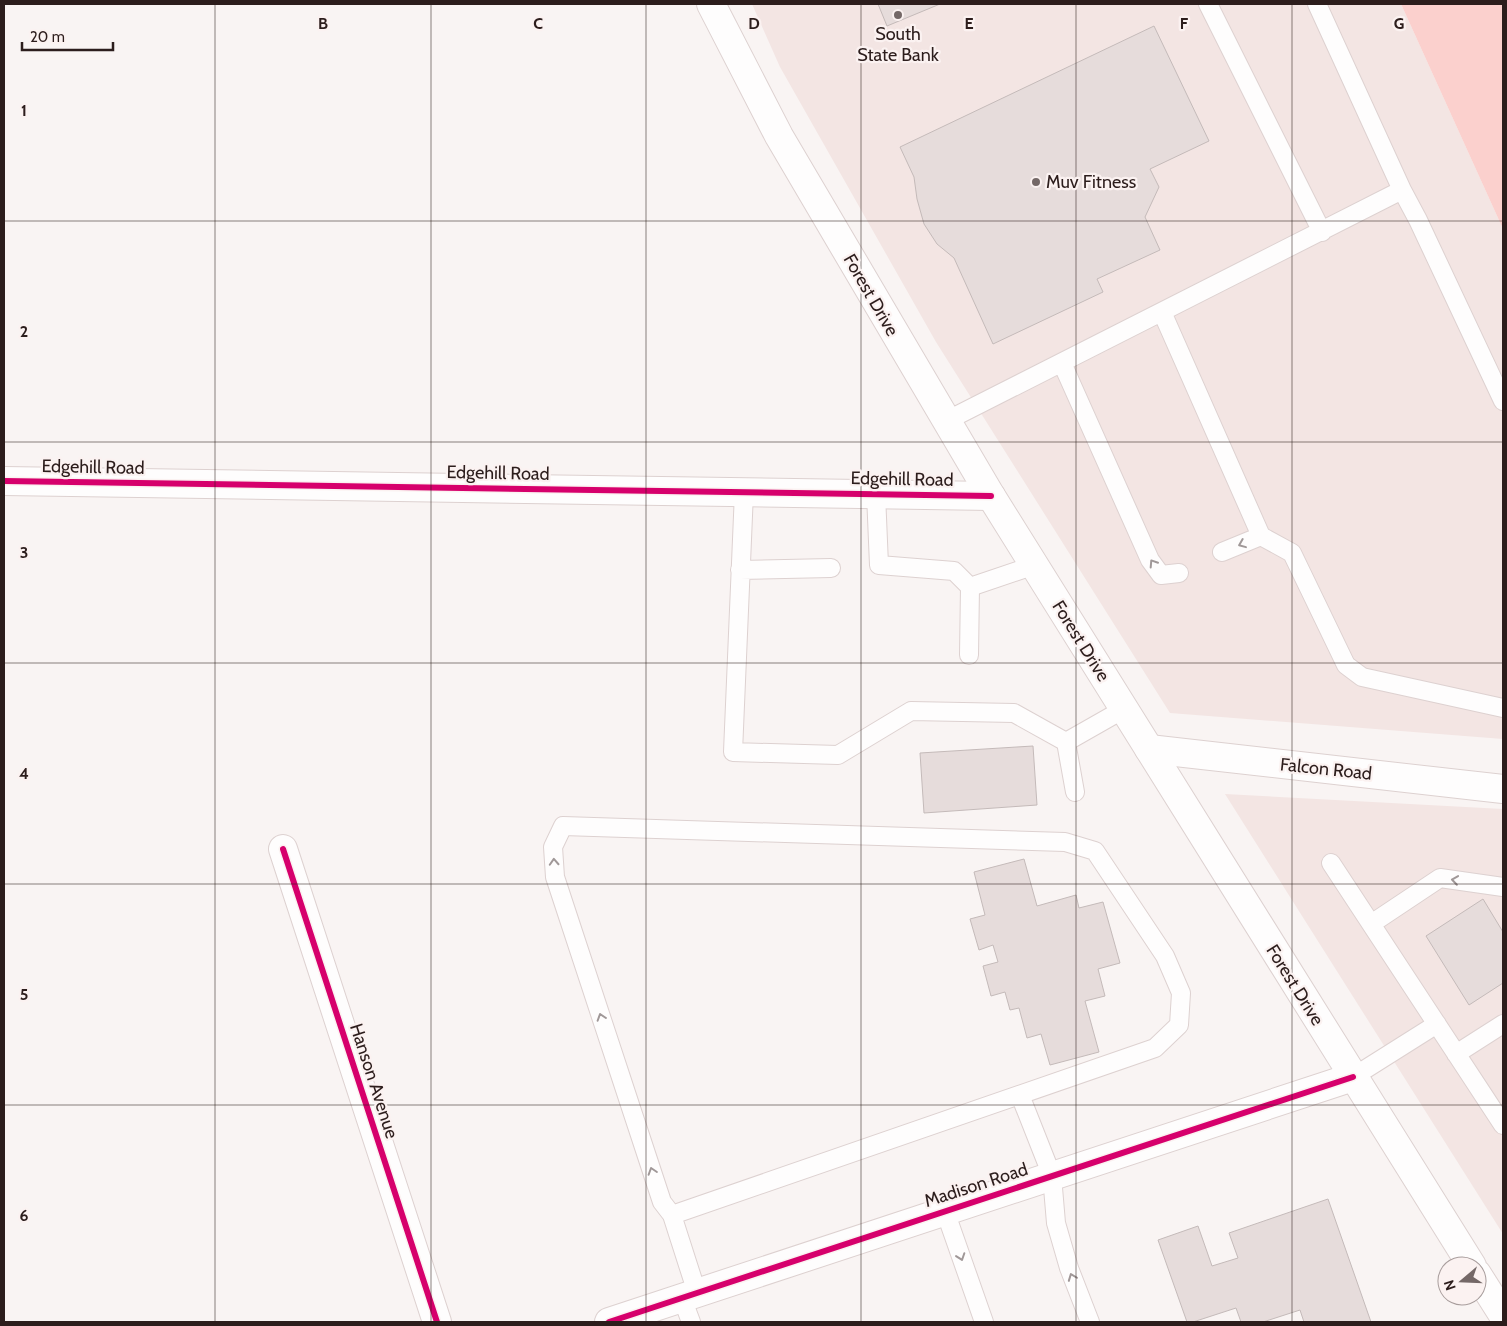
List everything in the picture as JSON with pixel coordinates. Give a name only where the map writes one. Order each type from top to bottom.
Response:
[{"type":"street","name":"Forest Drive","points":[[711,4],[779,136],[991,496],[1466,1256]]},
{"type":"street","name":"Edgehill Road","points":[[4,481],[991,496]]},
{"type":"street","name":"Falcon Road","points":[[1149,750],[1503,789]]},
{"type":"street","name":"Hanson Avenue","points":[[283,849],[436,1322]]},
{"type":"street","name":"Madison Road","points":[[609,1322],[690,1305],[945,1211],[1353,1077]]},
{"type":"street","points":[[1487,1290],[1503,1316]]},
{"type":"lane","points":[[1208,4],[1322,232]]},
{"type":"lane","points":[[1317,4],[1402,190],[1503,401]]},
{"type":"lane","points":[[946,421],[1402,190]]},
{"type":"lane","points":[[1162,312],[1262,536],[1292,553],[1346,665],[1362,677],[1503,708]]},
{"type":"lane","points":[[1062,363],[1150,560],[1161,575],[1178,573]]},
{"type":"lane","points":[[744,492],[733,752],[838,755],[911,711],[1014,713],[1066,742]]},
{"type":"lane","points":[[876,494],[879,565],[954,571],[970,586],[969,655]]},
{"type":"lane","points":[[1222,552],[1262,536]]},
{"type":"lane","points":[[970,586],[1035,565]]},
{"type":"lane","points":[[740,570],[831,568]]},
{"type":"lane","points":[[1066,742],[1124,709]]},
{"type":"lane","points":[[1066,742],[1075,792]]},
{"type":"lane","points":[[672,1215],[1155,1048],[1179,1024],[1182,993],[1165,956],[1095,851],[1065,842],[563,826],[553,847],[555,877],[662,1202],[672,1215],[690,1305]]},
{"type":"lane","points":[[1331,863],[1503,1125]]},
{"type":"lane","points":[[1371,924],[1440,878],[1503,887]]},
{"type":"lane","points":[[1353,1077],[1437,1024]]},
{"type":"lane","points":[[1456,1054],[1503,1024]]},
{"type":"lane","points":[[1020,1094],[1052,1176],[1056,1223],[1069,1268],[1090,1322]]},
{"type":"lane","points":[[945,1211],[984,1322]]},
{"type":"shaded area","points":[[752,4],[1401,4],[1503,229],[1503,739],[1170,713],[936,342],[780,67]]},
{"type":"shaded area","points":[[1401,4],[1503,4],[1503,229]]},
{"type":"shaded area","points":[[1225,794],[1503,809],[1503,1234]]},
{"type":"building","name":"South State Bank","points":[[878,4],[940,4],[887,26]]},
{"type":"building","name":"Muv Fitness","points":[[1154,26],[1209,141],[1150,169],[1159,187],[1145,217],[1160,250],[1097,279],[1103,292],[993,344],[954,258],[937,244],[924,224],[917,199],[914,177],[900,147]]},
{"type":"building","points":[[1033,746],[1037,805],[924,813],[920,753]]},
{"type":"building","points":[[1024,859],[1037,906],[1076,895],[1079,908],[1103,902],[1120,963],[1098,969],[1105,996],[1085,1001],[1099,1052],[1050,1065],[1041,1034],[1027,1038],[1019,1008],[1010,1010],[1005,992],[991,996],[983,966],[998,962],[993,945],[979,950],[970,919],[985,915],[974,872]]},
{"type":"building","points":[[1483,899],[1503,932],[1503,983],[1469,1005],[1426,936]]},
{"type":"building","points":[[1328,1199],[1371,1322],[1304,1322],[1300,1310],[1263,1322],[1241,1322],[1236,1308],[1193,1322],[1187,1322],[1158,1240],[1198,1226],[1212,1266],[1238,1258],[1229,1233]]},
{"type":"cycle path","points":[[4,481],[991,496]]},
{"type":"cycle path","points":[[283,849],[437,1322]]},
{"type":"cycle path","points":[[609,1322],[1353,1077]]},
{"type":"place","name":"South State Bank","points":[[898,15]]},
{"type":"place","name":"Muv Fitness","points":[[1036,182]]}]
